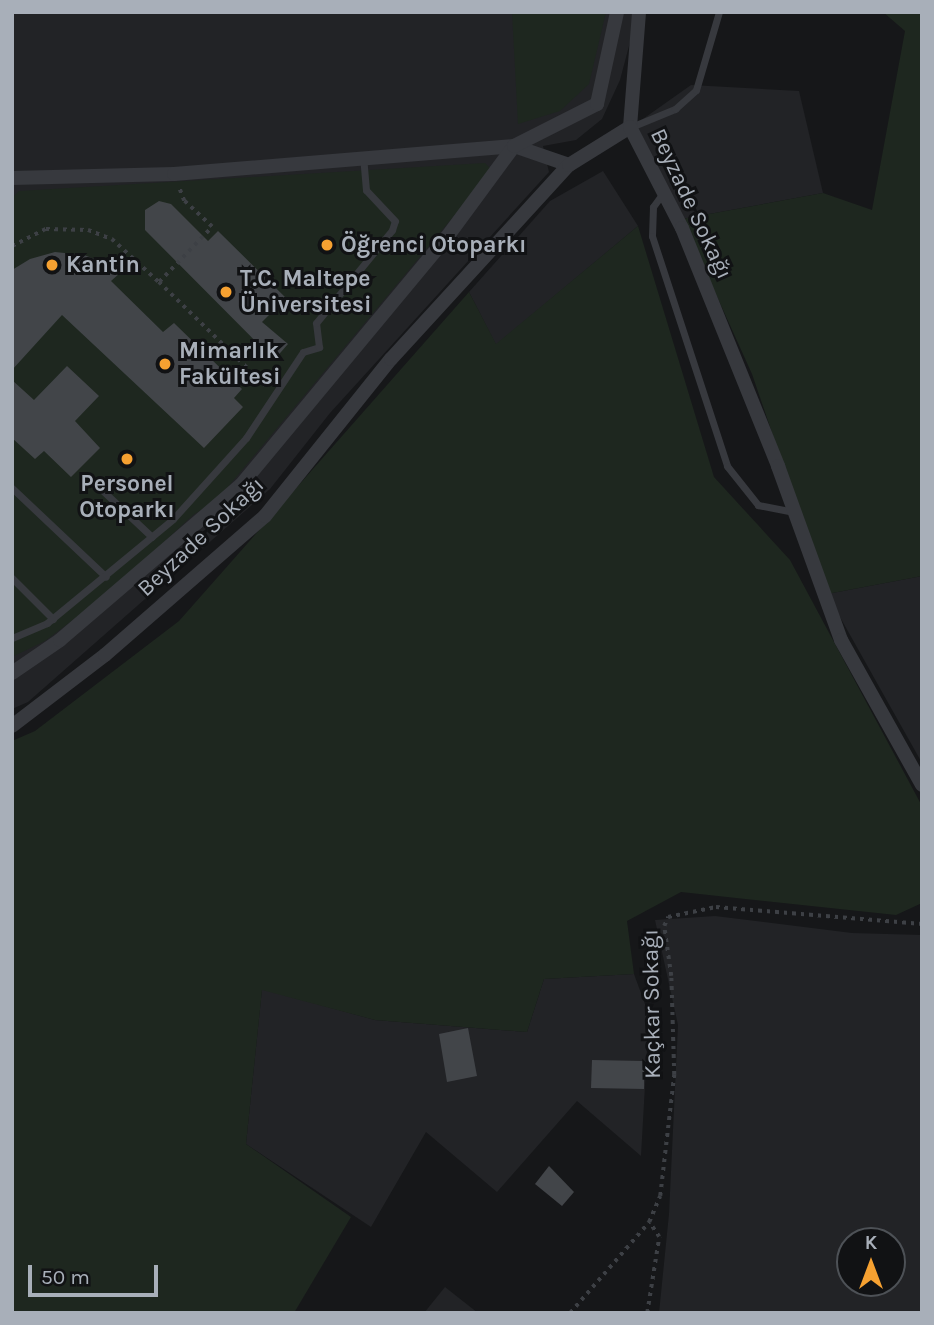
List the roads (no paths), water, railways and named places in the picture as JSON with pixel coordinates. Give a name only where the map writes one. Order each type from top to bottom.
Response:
[{"type":"street","points":[[12,673],[60,640],[240,485],[447,237],[514,146],[597,104],[617,12]]},
{"type":"street","points":[[630,128],[639,12]]},
{"type":"street","name":"Beyzade Sokağı","points":[[12,726],[105,655],[265,516],[391,359],[569,165],[630,128],[664,193],[794,512],[841,640],[922,785]]},
{"type":"street","points":[[12,178],[174,174],[363,156],[514,146],[569,165]]},
{"type":"lane","points":[[630,128],[675,109],[696,90],[719,12]]},
{"type":"lane","points":[[12,638],[53,619],[152,537],[246,438],[303,352],[318,347],[316,323],[392,230],[396,220],[366,190],[363,156]]},
{"type":"lane","points":[[664,193],[653,207],[652,236],[727,466],[758,505],[794,512]]},
{"type":"lane","points":[[12,488],[106,577]]},
{"type":"lane","points":[[103,491],[152,537]]},
{"type":"lane","points":[[12,578],[53,619]]},
{"type":"place","name":"Öğrenci Otoparkı","points":[[327,245]]},
{"type":"place","name":"Kantin","points":[[52,265]]},
{"type":"place","name":"T.C. Maltepe Üniversitesi","points":[[226,292]]},
{"type":"place","name":"Mimarlık Fakültesi","points":[[165,364]]},
{"type":"place","name":"Personel Otoparkı","points":[[127,459]]}]
